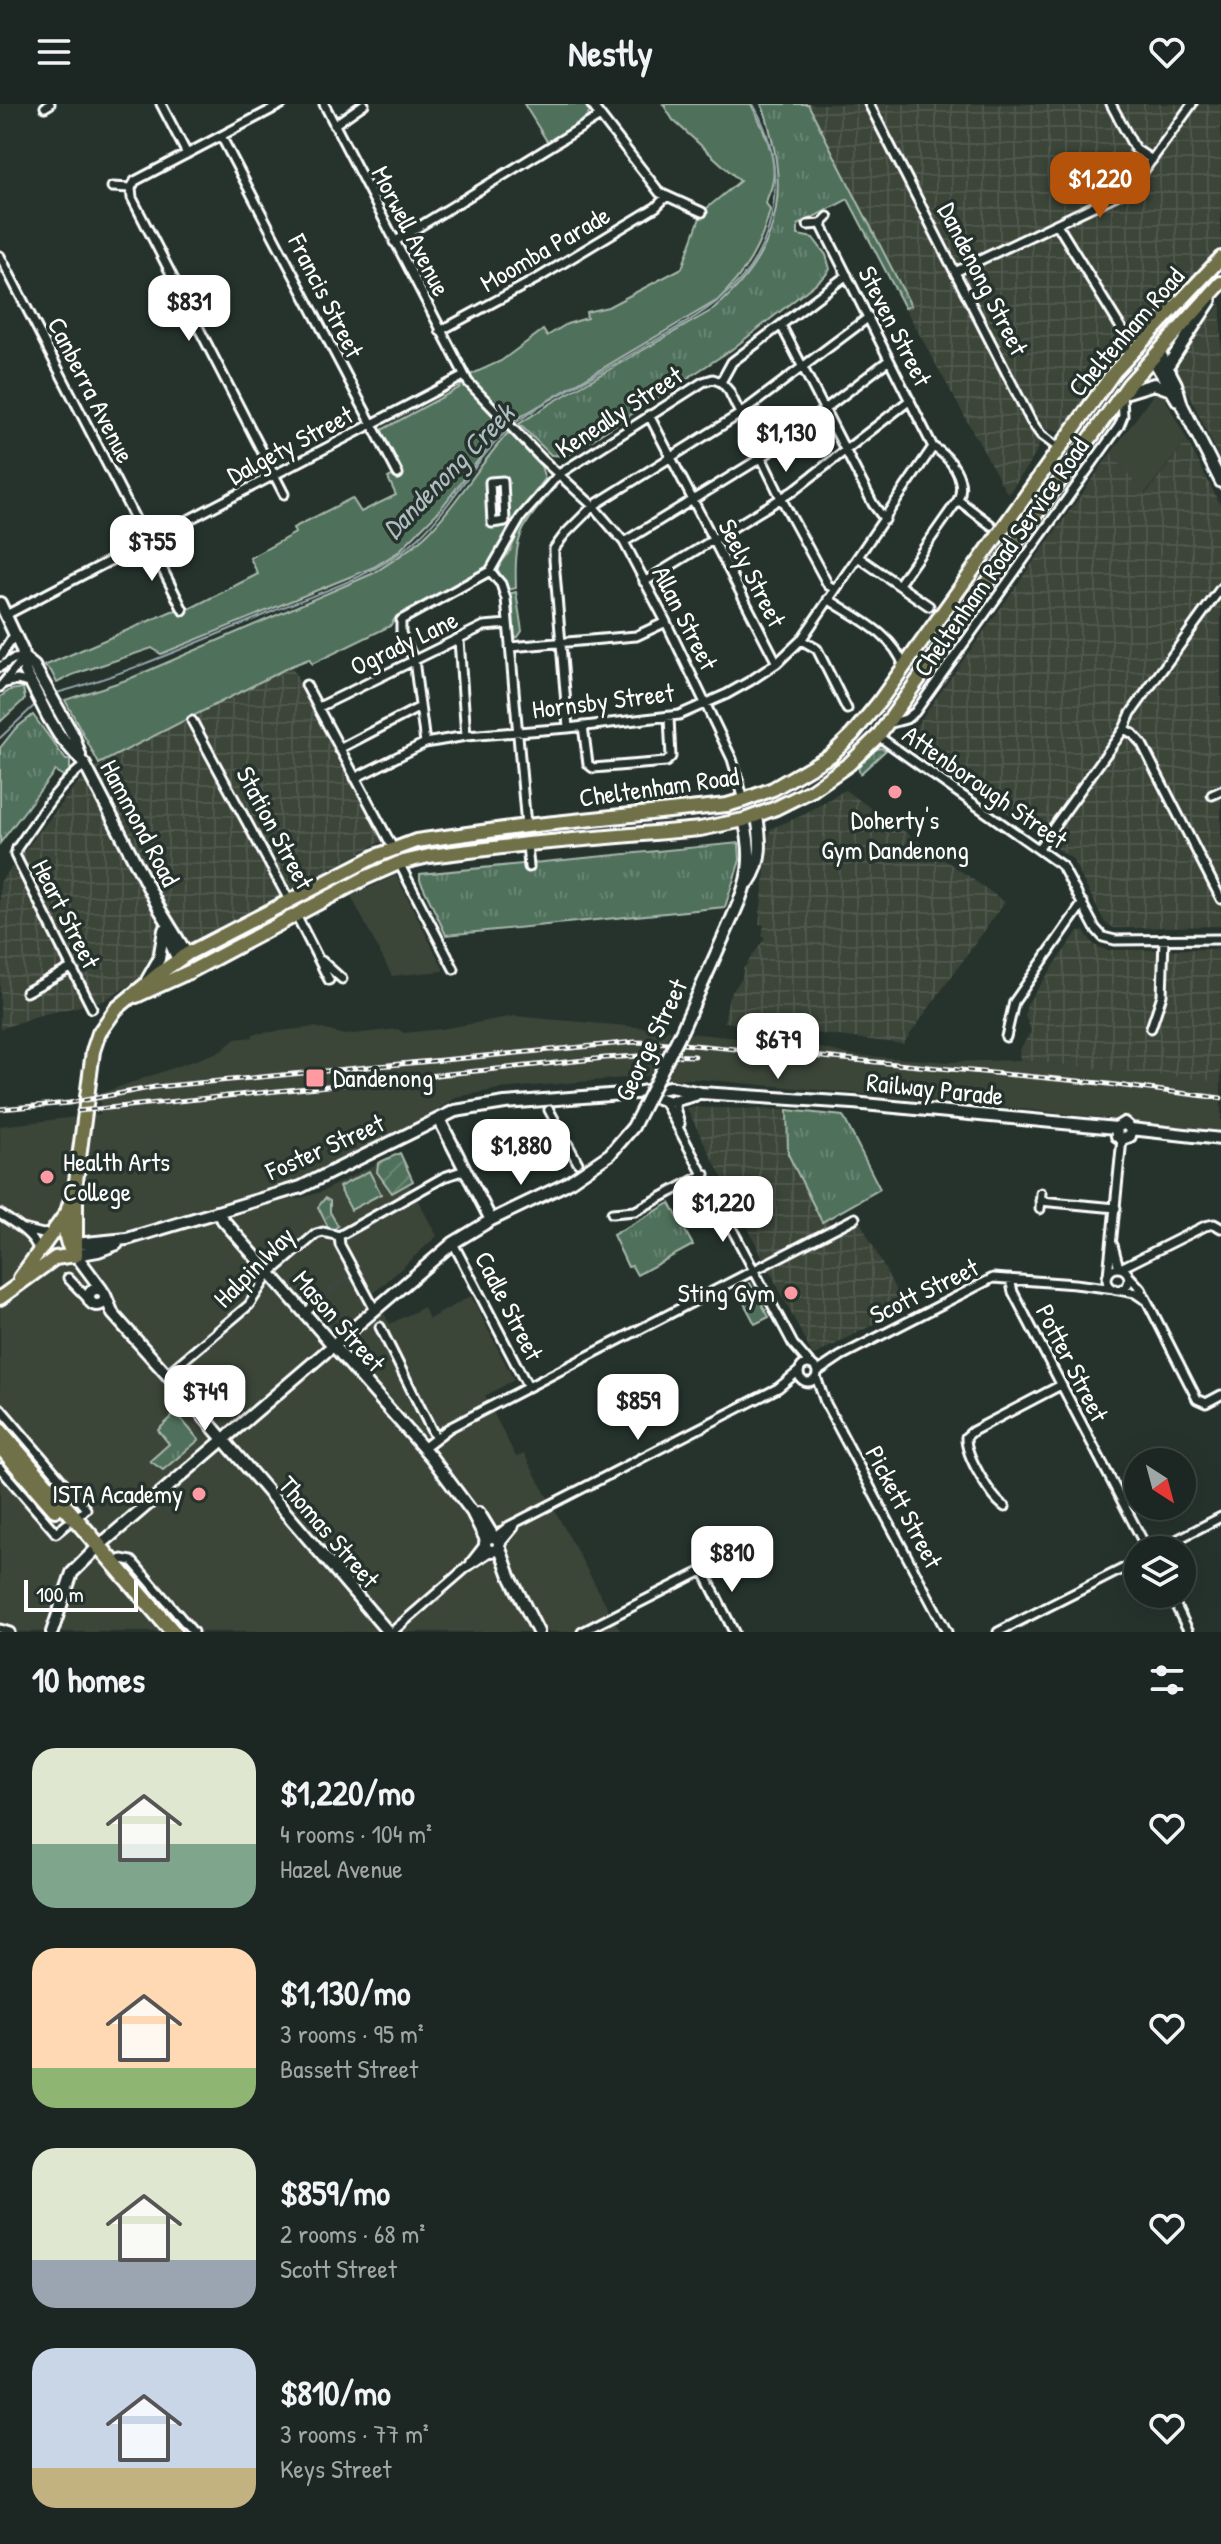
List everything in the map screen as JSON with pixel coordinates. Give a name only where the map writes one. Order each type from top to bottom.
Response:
[{"type":"highway","points":[[0,1431],[71,1521]]},
{"type":"highway","points":[[0,1446],[96,1549],[160,1632]]},
{"type":"highway","points":[[96,1549],[115,1565],[173,1632]]},
{"type":"main road","name":"Cheltenham Road","points":[[73,1250],[64,1233],[75,1189],[96,1040],[110,1016],[144,985],[182,957],[393,848],[452,835],[715,807],[773,789],[831,755],[852,735],[904,667],[1127,356],[1221,258]]},
{"type":"main road","name":"Cheltenham Road","points":[[132,997],[191,971],[399,863],[429,856],[527,844],[700,829],[750,818],[795,800],[820,785],[849,764],[878,736],[1121,394],[1221,284]]},
{"type":"main road","points":[[1145,337],[1155,355]]},
{"type":"main road","name":"Dandenong Street","points":[[1060,449],[1075,460]]},
{"type":"main road","points":[[744,800],[750,818]]},
{"type":"main road","points":[[526,826],[527,844]]},
{"type":"main road","points":[[393,848],[399,863]]},
{"type":"main road","name":"Station Street","points":[[289,900],[296,915]]},
{"type":"main road","points":[[182,957],[191,971]]},
{"type":"main road","name":"Cheltenham Road","points":[[73,1250],[78,1206],[75,1189]]},
{"type":"main road","points":[[18,1281],[68,1209]]},
{"type":"main road","name":"Foster Street","points":[[3,1295],[48,1252],[73,1250]]},
{"type":"main road","name":"Foster Street","points":[[3,1295],[56,1258],[73,1250]]},
{"type":"street","points":[[161,104],[187,154]]},
{"type":"street","points":[[282,104],[135,181],[131,188],[132,198],[284,494]]},
{"type":"street","name":"Morwell Avenue","points":[[324,104],[464,376],[487,404]]},
{"type":"street","points":[[334,125],[364,104]]},
{"type":"street","points":[[591,104],[666,197],[680,200],[702,212]]},
{"type":"street","name":"Dandenong Street","points":[[869,104],[1031,421],[1041,435],[1060,449]]},
{"type":"street","points":[[1111,104],[1135,149],[1152,160]]},
{"type":"street","points":[[955,272],[1123,192],[1135,183],[1192,104]]},
{"type":"street","points":[[394,242],[600,116]]},
{"type":"street","name":"Francis Street","points":[[221,136],[398,474]]},
{"type":"street","points":[[112,187],[131,188]]},
{"type":"street","name":"Moomba Parade","points":[[440,331],[540,277],[656,207],[666,197]]},
{"type":"street","points":[[808,225],[821,224],[828,217]]},
{"type":"street","name":"Steven Street","points":[[821,224],[933,447],[946,456],[958,475],[962,491],[958,500]]},
{"type":"street","points":[[1057,224],[1124,334],[1127,356]]},
{"type":"street","name":"Canberra Avenue","points":[[0,256],[183,610]]},
{"type":"street","name":"Keneally Street","points":[[490,571],[521,517],[559,474],[703,382],[713,379],[721,382],[732,362],[847,275]]},
{"type":"street","points":[[1167,367],[1221,284]]},
{"type":"street","points":[[568,728],[554,549],[593,506],[740,414],[869,317]]},
{"type":"street","points":[[781,325],[873,504],[885,520]]},
{"type":"street","points":[[1155,355],[1167,367],[1182,405],[1221,482]]},
{"type":"street","points":[[1155,355],[1169,390],[1182,405]]},
{"type":"street","points":[[624,542],[761,458],[889,360]]},
{"type":"street","name":"Dalgety Street","points":[[6,615],[464,376]]},
{"type":"street","points":[[721,382],[729,391],[828,585],[835,589]]},
{"type":"street","points":[[1121,394],[1154,384],[1169,390]]},
{"type":"street","name":"Cheltenham Road Service Road","points":[[887,724],[906,719],[915,712],[1119,426],[1123,414],[1121,394]]},
{"type":"street","points":[[644,582],[781,498],[910,400]]},
{"type":"street","name":"Allan Street","points":[[487,404],[593,506],[624,542],[732,759],[744,800]]},
{"type":"street","name":"Seely Street","points":[[649,415],[777,663]]},
{"type":"street","name":"Hornsby Street","points":[[355,778],[425,743],[466,736],[669,718],[727,694],[777,663],[801,640],[933,447]]},
{"type":"street","points":[[503,481],[505,521],[492,523],[490,482],[503,481]]},
{"type":"street","points":[[899,584],[958,500],[991,525]]},
{"type":"street","points":[[858,557],[929,606]]},
{"type":"street","points":[[425,743],[414,660],[399,624],[407,615],[490,571],[505,592],[526,826]]},
{"type":"street","points":[[1038,849],[1221,588]]},
{"type":"street","points":[[828,599],[876,630],[899,653],[904,667]]},
{"type":"street","name":"Hammond Road","points":[[0,603],[24,658],[33,664],[34,684],[52,714],[74,737],[82,761],[160,910],[171,923],[182,957]]},
{"type":"street","points":[[510,647],[636,636],[666,622]]},
{"type":"street","name":"Ogrady Lane","points":[[319,707],[491,624],[508,624]]},
{"type":"street","points":[[0,657],[15,634]]},
{"type":"street","points":[[459,640],[466,736]]},
{"type":"street","points":[[801,640],[817,649],[847,709]]},
{"type":"street","points":[[0,667],[13,659],[24,658]]},
{"type":"street","points":[[2,685],[24,658]]},
{"type":"street","points":[[2,685],[17,680],[34,684]]},
{"type":"street","points":[[306,685],[393,848]]},
{"type":"street","points":[[339,749],[420,707]]},
{"type":"street","points":[[583,726],[588,764],[593,768],[666,762],[671,757],[669,718]]},
{"type":"street","name":"Station Street","points":[[192,721],[289,900]]},
{"type":"street","points":[[1124,729],[1135,735],[1142,744],[1221,899]]},
{"type":"street","name":"Attenborough Street","points":[[878,736],[1065,870],[1097,931],[1106,938],[1221,939]]},
{"type":"street","name":"Heart Street","points":[[82,761],[15,853],[15,860],[92,1008]]},
{"type":"street","points":[[1212,795],[1221,791]]},
{"type":"street","name":"George Street","points":[[52,1632],[69,1579],[96,1549],[223,1440],[453,1243],[491,1220],[566,1184],[610,1154],[633,1127],[682,1030],[744,891],[750,856],[750,818]]},
{"type":"street","points":[[527,844],[529,867]]},
{"type":"street","points":[[399,863],[454,969]]},
{"type":"street","points":[[1006,1037],[1014,1002],[1083,903]]},
{"type":"street","name":"Hammond Road","points":[[160,910],[164,930],[182,957]]},
{"type":"street","name":"Station Street","points":[[296,915],[329,980]]},
{"type":"street","points":[[144,985],[159,959],[164,930]]},
{"type":"street","points":[[1151,1028],[1162,995],[1164,939]]},
{"type":"street","name":"Station Street","points":[[318,957],[342,979]]},
{"type":"street","points":[[26,992],[71,968]]},
{"type":"street","points":[[670,1087],[677,1092],[676,1099],[670,1102],[663,1099],[662,1092],[670,1087]]},
{"type":"street","name":"Foster Street","points":[[73,1250],[127,1239],[310,1184],[466,1107],[635,1093],[670,1087]]},
{"type":"street","name":"Railway Parade","points":[[670,1087],[701,1093],[853,1103],[1116,1128]]},
{"type":"street","name":"Foster Street","points":[[635,1093],[663,1099]]},
{"type":"street","name":"Railway Parade","points":[[676,1099],[701,1093]]},
{"type":"street","name":"Pickett Street","points":[[663,1099],[793,1344],[814,1369],[825,1402],[947,1632]]},
{"type":"street","name":"Pickett Street","points":[[676,1099],[675,1108],[681,1130]]},
{"type":"street","points":[[549,1110],[578,1163]]},
{"type":"street","points":[[439,1119],[491,1220]]},
{"type":"street","points":[[1122,1139],[1117,1136],[1116,1128],[1124,1123],[1131,1129],[1221,1139]]},
{"type":"street","points":[[1122,1139],[1130,1136],[1131,1129]]},
{"type":"street","points":[[1122,1139],[1107,1276],[1109,1285],[1116,1290],[1126,1286],[1135,1264],[1147,1255]]},
{"type":"street","name":"Halpin Way","points":[[167,1374],[249,1305],[269,1274],[316,1234],[323,1232],[339,1239],[444,1177],[465,1170]]},
{"type":"street","points":[[612,1213],[635,1211],[705,1174]]},
{"type":"street","points":[[1040,1201],[1116,1208]]},
{"type":"street","name":"Mason Street","points":[[216,1212],[431,1457],[493,1544]]},
{"type":"street","points":[[0,1214],[21,1228],[37,1244],[38,1252]]},
{"type":"street","points":[[423,1448],[435,1437],[528,1387],[855,1218]]},
{"type":"street","points":[[1107,1276],[1112,1269],[1120,1268],[1205,1226],[1214,1224],[1221,1228]]},
{"type":"street","points":[[21,1228],[43,1234],[56,1230]]},
{"type":"street","name":"Foster Street","points":[[73,1250],[98,1251],[127,1239]]},
{"type":"street","points":[[339,1239],[351,1275],[375,1310]]},
{"type":"street","name":"Cadle Street","points":[[453,1243],[528,1387]]},
{"type":"street","points":[[1113,1243],[1120,1268],[1139,1287],[1197,1399],[1205,1403],[1221,1395]]},
{"type":"street","name":"Thomas Street","points":[[73,1250],[103,1292],[113,1314],[390,1632]]},
{"type":"street","points":[[88,1272],[98,1251]]},
{"type":"street","name":"Scott Street","points":[[1075,1284],[1097,1283],[1107,1276]]},
{"type":"street","name":"Thomas Street","points":[[68,1278],[93,1303],[113,1314]]},
{"type":"street","name":"Scott Street","points":[[814,1369],[997,1278],[1116,1290],[1136,1294],[1145,1301]]},
{"type":"street","name":"Potter Street","points":[[1010,1279],[1013,1292],[1061,1385],[1143,1536]]},
{"type":"street","points":[[93,1303],[91,1292],[97,1289],[103,1292]]},
{"type":"street","points":[[304,1314],[313,1306]]},
{"type":"street","points":[[380,1327],[435,1437]]},
{"type":"street","name":"Pickett Street","points":[[793,1344],[806,1382],[825,1402]]},
{"type":"street","points":[[390,1632],[493,1544],[501,1531],[778,1388],[800,1370],[814,1369]]},
{"type":"street","points":[[778,1388],[806,1382],[814,1369]]},
{"type":"street","points":[[1005,1507],[993,1497],[967,1448],[966,1437],[1061,1385]]},
{"type":"street","points":[[0,1408],[86,1509],[56,1533],[0,1468]]},
{"type":"street","name":"Mason Street","points":[[431,1457],[461,1489],[493,1544]]},
{"type":"street","points":[[1181,1536],[1221,1517]]},
{"type":"street","points":[[582,1632],[763,1540]]},
{"type":"street","points":[[493,1544],[538,1632]]},
{"type":"street","points":[[115,1565],[122,1559],[132,1561],[193,1632]]},
{"type":"street","points":[[998,1632],[1124,1568]]},
{"type":"street","points":[[703,1570],[734,1632]]},
{"type":"street","points":[[1177,1608],[1189,1632]]},
{"type":"street","points":[[0,1629],[10,1632]]},
{"type":"shaded area","points":[[808,104],[1221,104],[1221,248],[1136,335],[1060,432],[1045,429],[1035,455],[1009,493],[905,308],[911,305]]},
{"type":"shaded area","points":[[1221,303],[1221,462],[1176,362]]},
{"type":"shaded area","points":[[1155,392],[1163,394],[1187,440],[1144,495],[1111,453]]},
{"type":"shaded area","points":[[1187,440],[1221,506],[1221,926],[1114,928],[1105,923],[1072,859],[910,744],[909,736],[1111,453],[1145,495]]},
{"type":"shaded area","points":[[291,666],[382,841],[146,969],[132,984],[103,1001],[40,1015],[0,1029],[0,882],[76,785],[99,764]]},
{"type":"shaded area","points":[[845,790],[1005,902],[903,1044],[724,1022],[729,996],[765,938],[762,935],[764,925],[759,924],[770,829],[803,815]]},
{"type":"shaded area","points":[[396,875],[443,971],[392,976],[351,896]]},
{"type":"shaded area","points":[[1078,931],[1084,931],[1094,945],[1106,950],[1221,949],[1221,1082],[1020,1060],[1019,1051],[1031,1031],[1025,1015],[1027,1004]]},
{"type":"shaded area","points":[[514,1016],[671,1030],[649,1076],[499,1089],[457,1097],[412,1127],[406,1127],[293,1184],[297,1199],[321,1192],[399,1152],[412,1178],[408,1182],[437,1236],[373,1294],[390,1324],[424,1307],[429,1319],[471,1296],[514,1380],[485,1396],[516,1457],[524,1454],[621,1632],[0,1632],[0,1126],[101,1114],[99,1094],[221,1051],[235,1039],[253,1037],[253,1034],[315,1027],[344,1035],[398,1029],[404,1033]]},
{"type":"shaded area","points":[[689,1033],[808,1045],[851,1055],[949,1062],[1020,1060],[1221,1080],[1221,1131],[1012,1108],[698,1079],[667,1079]]},
{"type":"shaded area","points":[[686,1107],[787,1110],[791,1154],[835,1232],[860,1221],[905,1308],[813,1356]]},
{"type":"green space","points":[[524,104],[586,104],[590,112],[584,121],[548,143]]},
{"type":"green space","points":[[663,104],[751,104],[771,154],[774,175],[766,203],[770,210],[762,236],[744,269],[718,300],[515,420],[497,436],[438,512],[398,552],[374,567],[161,654],[152,648],[57,683],[51,671],[44,666],[172,611],[191,608],[258,574],[250,558],[295,533],[293,528],[352,498],[361,512],[396,495],[388,478],[400,472],[378,432],[459,388],[472,374],[501,361],[543,330],[547,336],[567,324],[587,318],[586,312],[608,307],[682,268],[702,212],[740,181],[673,120]]},
{"type":"green space","points":[[761,104],[808,104],[911,306],[905,308],[848,199],[798,225],[798,235],[813,238],[826,255],[830,269],[825,276],[731,350],[567,456],[551,455],[519,424],[714,309],[733,291],[761,254],[770,233],[778,189],[772,139]]},
{"type":"green space","points":[[509,432],[541,466],[545,479],[512,522],[501,550],[486,570],[396,617],[390,626],[312,664],[309,659],[291,666],[99,764],[65,700],[129,679],[374,573],[430,531]]},
{"type":"green space","points":[[550,487],[555,488],[534,512],[522,532],[516,555],[516,588],[508,590],[497,568],[510,551],[524,519]]},
{"type":"green space","points":[[516,592],[522,631],[514,638],[513,608],[508,594]]},
{"type":"green space","points":[[23,688],[25,699],[0,722],[0,697],[10,690]]},
{"type":"green space","points":[[33,715],[66,760],[70,760],[70,769],[65,777],[55,771],[0,843],[0,748],[15,729]]},
{"type":"green space","points":[[874,750],[886,750],[860,774],[858,766]]},
{"type":"green space","points":[[739,843],[740,860],[725,907],[446,935],[420,880],[420,874]]},
{"type":"green space","points":[[787,1110],[843,1116],[880,1189],[822,1222],[788,1154]]},
{"type":"green space","points":[[400,1153],[413,1181],[392,1193],[377,1172],[378,1163]]},
{"type":"green space","points":[[369,1171],[381,1194],[351,1210],[339,1187]]},
{"type":"green space","points":[[325,1198],[330,1201],[330,1212],[338,1226],[333,1230],[329,1229],[318,1207]]},
{"type":"green space","points":[[670,1203],[693,1245],[637,1275],[632,1266],[628,1267],[613,1235]]},
{"type":"green space","points":[[750,1283],[769,1317],[755,1324],[737,1290]]},
{"type":"green space","points":[[176,1413],[199,1440],[163,1470],[150,1461],[169,1444],[158,1430]]},
{"type":"waterway","name":"Dandenong Creek","points":[[514,424],[693,318],[732,289],[747,271],[760,251],[769,227],[775,186],[768,138],[753,104]]},
{"type":"waterway","name":"Dandenong Creek","points":[[53,694],[162,657],[343,584],[379,566],[425,531],[495,442],[509,429]]},
{"type":"waterway","name":"Dandenong Creek","points":[[0,738],[37,703]]},
{"type":"tunnel","points":[[313,1306],[347,1277]]},
{"type":"railway","points":[[0,1109],[69,1103],[155,1087],[635,1042],[1100,1083],[1221,1098]]},
{"type":"railway","points":[[78,1111],[605,1058],[695,1056]]},
{"type":"place","name":"Doherty's Gym Dandenong","points":[[895,792]]},
{"type":"place","name":"Dandenong","points":[[315,1078]]},
{"type":"place","name":"Health Arts College","points":[[47,1177]]},
{"type":"place","name":"Sting Gym","points":[[791,1293]]},
{"type":"place","name":"ISTA Academy","points":[[199,1494]]}]
